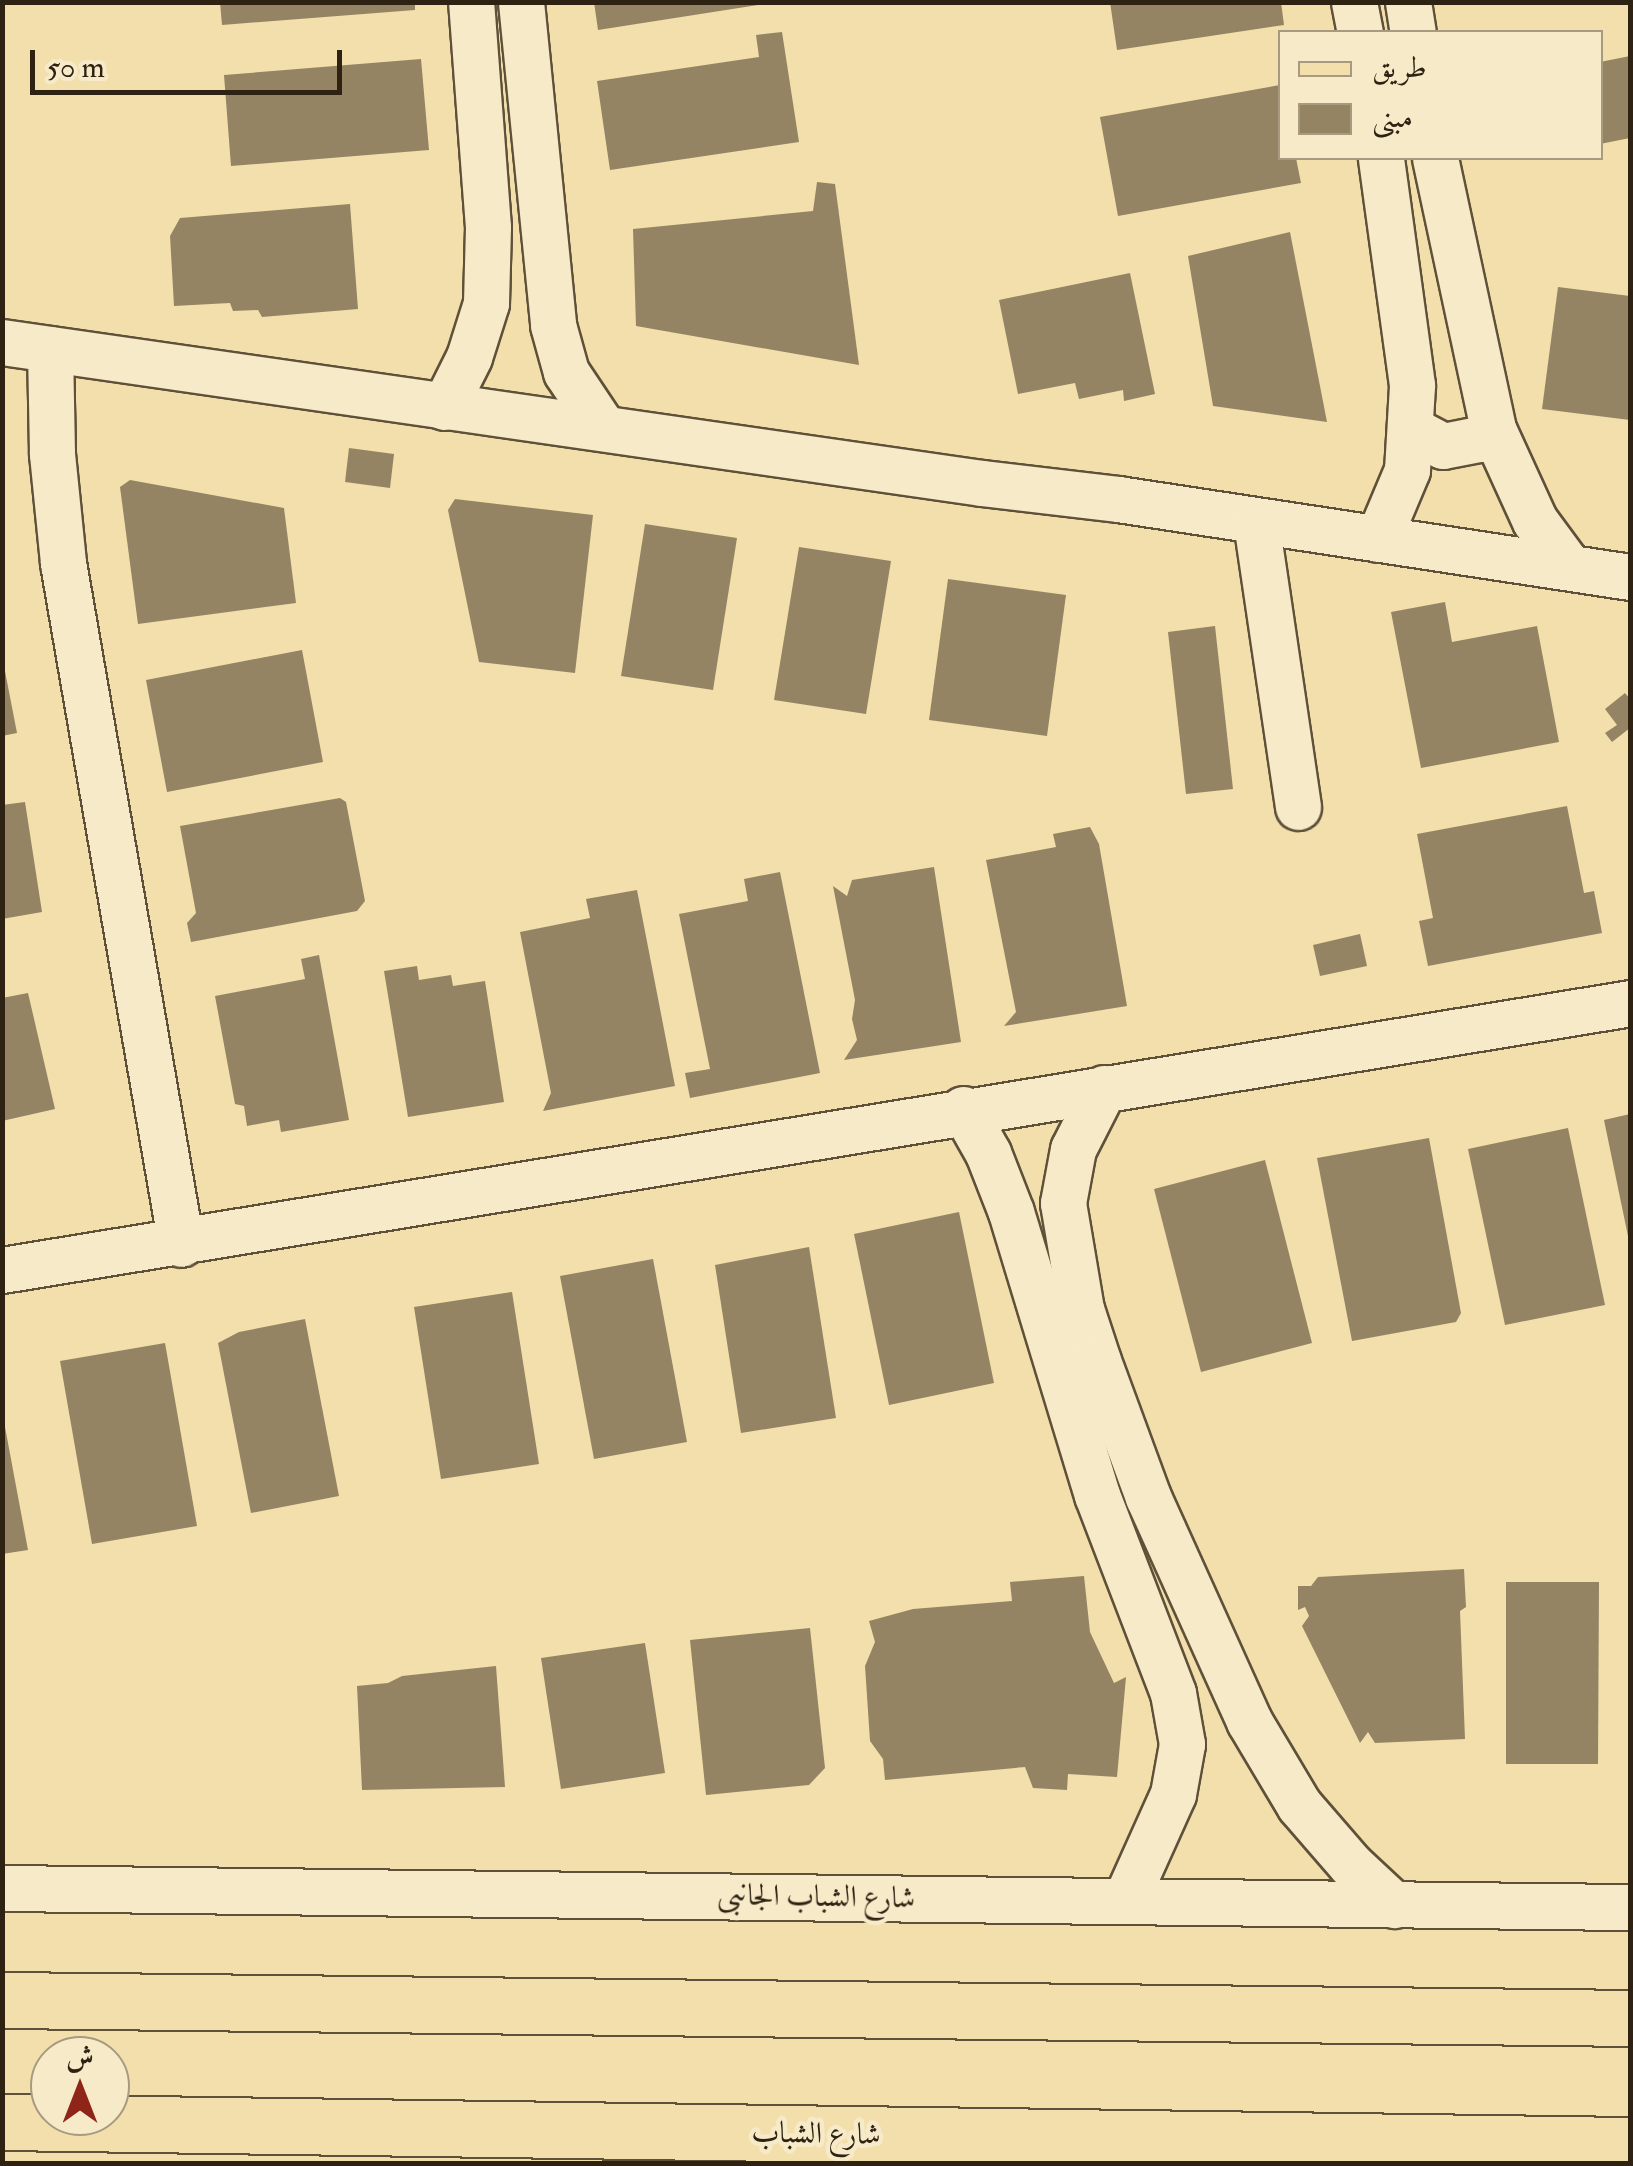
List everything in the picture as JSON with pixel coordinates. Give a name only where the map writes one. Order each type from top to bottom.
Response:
[{"type":"main road","points":[[2,2000],[1630,2018]]},
{"type":"main road","name":"شارع الشباب","points":[[2,2122],[486,2146],[864,2149],[1630,2145]]},
{"type":"street","points":[[444,408],[469,357],[486,303],[488,227],[471,2]]},
{"type":"street","points":[[522,2],[552,308],[566,372],[602,426]]},
{"type":"street","points":[[1354,2],[1360,30]]},
{"type":"street","points":[[1408,2],[1413,30]]},
{"type":"street","points":[[1378,540],[1403,487],[1411,429],[1406,326],[1381,160]]},
{"type":"street","points":[[1435,160],[1493,429],[1535,522],[1570,567]]},
{"type":"street","points":[[486,303],[497,312],[525,318],[552,308]]},
{"type":"street","points":[[2,342],[1630,577]]},
{"type":"street","points":[[50,350],[52,454],[62,563],[181,1244]]},
{"type":"street","points":[[1411,429],[1443,446],[1478,438],[1493,429]]},
{"type":"street","points":[[1256,522],[1298,808]]},
{"type":"street","points":[[2,1270],[181,1244],[963,1109],[1630,1003]]},
{"type":"street","points":[[1104,1088],[1073,1149],[1063,1203],[1080,1309],[1098,1361],[1148,1497],[1227,1674],[1299,1805],[1351,1865],[1394,1905]]},
{"type":"street","points":[[963,1109],[988,1153],[1011,1212],[1097,1495],[1173,1693],[1182,1744],[1172,1794],[1125,1901]]},
{"type":"street","points":[[1011,1212],[1031,1194],[1043,1194],[1063,1203]]},
{"type":"street","points":[[1173,1693],[1196,1701],[1217,1696],[1227,1674]]},
{"type":"street","name":"شارع الشباب الجانبى","points":[[2,1888],[1630,1907]]},
{"type":"building","points":[[220,2],[415,2],[415,10],[222,25]]},
{"type":"building","points":[[594,2],[758,2],[758,5],[598,30]]},
{"type":"building","points":[[1110,2],[1281,2],[1284,25],[1117,50]]},
{"type":"building","points":[[782,32],[799,142],[610,170],[597,81],[759,57],[756,35]]},
{"type":"building","points":[[1630,56],[1630,138],[1603,143],[1603,61]]},
{"type":"building","points":[[421,59],[429,150],[231,166],[224,75]]},
{"type":"building","points":[[1278,85],[1278,160],[1296,160],[1301,183],[1118,216],[1100,117]]},
{"type":"building","points":[[817,182],[835,184],[859,365],[636,326],[633,229],[813,211]]},
{"type":"building","points":[[350,204],[358,309],[262,317],[258,310],[233,311],[230,303],[174,306],[170,236],[180,218]]},
{"type":"building","points":[[1290,232],[1327,422],[1213,406],[1188,256]]},
{"type":"building","points":[[1130,273],[1155,394],[1124,401],[1123,390],[1079,399],[1075,383],[1018,394],[999,300]]},
{"type":"building","points":[[1558,287],[1630,296],[1630,420],[1542,409]]},
{"type":"building","points":[[349,448],[394,454],[390,488],[345,482]]},
{"type":"building","points":[[130,480],[284,508],[296,603],[138,624],[120,487]]},
{"type":"building","points":[[455,499],[593,515],[575,673],[479,662],[448,510]]},
{"type":"building","points":[[645,524],[737,538],[713,690],[621,676]]},
{"type":"building","points":[[799,547],[891,561],[866,714],[774,700]]},
{"type":"building","points":[[948,579],[1066,595],[1047,736],[929,720]]},
{"type":"building","points":[[1445,602],[1452,642],[1537,626],[1559,742],[1421,768],[1391,612]]},
{"type":"building","points":[[1215,626],[1233,789],[1186,794],[1168,632]]},
{"type":"building","points":[[302,650],[323,762],[167,792],[146,680]]},
{"type":"building","points":[[2,667],[17,733],[2,736]]},
{"type":"building","points":[[1625,693],[1630,699],[1630,728],[1612,742],[1605,733],[1617,725],[1605,709]]},
{"type":"building","points":[[340,798],[346,802],[365,901],[357,911],[191,942],[187,923],[196,913],[180,826]]},
{"type":"building","points":[[25,802],[42,912],[2,919],[2,805]]},
{"type":"building","points":[[1567,806],[1584,893],[1594,891],[1602,933],[1428,966],[1419,921],[1433,918],[1417,834]]},
{"type":"building","points":[[1090,827],[1099,844],[1127,1006],[1004,1026],[1016,1012],[986,860],[1056,847],[1053,834]]},
{"type":"building","points":[[934,867],[961,1042],[844,1060],[857,1040],[852,1019],[855,1000],[833,886],[847,896],[852,880]]},
{"type":"building","points":[[780,872],[820,1073],[690,1098],[685,1073],[710,1069],[679,914],[748,901],[744,879]]},
{"type":"building","points":[[637,890],[675,1086],[543,1111],[551,1093],[520,932],[590,918],[586,899]]},
{"type":"building","points":[[1360,934],[1367,966],[1320,976],[1313,945]]},
{"type":"building","points":[[319,955],[349,1120],[281,1132],[279,1120],[247,1126],[244,1106],[235,1104],[215,996],[305,979],[301,959]]},
{"type":"building","points":[[417,966],[419,980],[451,975],[453,986],[485,981],[504,1102],[408,1117],[384,971]]},
{"type":"building","points":[[28,993],[55,1109],[2,1121],[2,998]]},
{"type":"building","points":[[1630,1114],[1630,1241],[1629,1241],[1604,1120]]},
{"type":"building","points":[[1568,1128],[1605,1305],[1505,1325],[1468,1149]]},
{"type":"building","points":[[1429,1138],[1461,1313],[1456,1322],[1352,1341],[1317,1158]]},
{"type":"building","points":[[1265,1160],[1312,1343],[1201,1372],[1154,1189]]},
{"type":"building","points":[[959,1212],[994,1383],[889,1405],[854,1234]]},
{"type":"building","points":[[809,1247],[836,1418],[741,1433],[715,1265]]},
{"type":"building","points":[[653,1259],[687,1442],[594,1459],[560,1276]]},
{"type":"building","points":[[512,1292],[539,1464],[441,1479],[414,1307]]},
{"type":"building","points":[[305,1319],[339,1496],[251,1513],[218,1343],[239,1332]]},
{"type":"building","points":[[165,1343],[197,1526],[92,1544],[60,1361]]},
{"type":"building","points":[[2,1411],[28,1550],[2,1554]]},
{"type":"building","points":[[1464,1569],[1466,1607],[1460,1611],[1465,1739],[1375,1743],[1368,1732],[1360,1743],[1302,1626],[1309,1616],[1305,1607],[1298,1610],[1298,1586],[1311,1586],[1318,1577]]},
{"type":"building","points":[[1084,1576],[1090,1632],[1114,1683],[1126,1677],[1117,1777],[1068,1774],[1067,1790],[1033,1788],[1025,1767],[885,1780],[883,1759],[870,1741],[865,1666],[875,1642],[869,1621],[913,1609],[1012,1601],[1010,1582]]},
{"type":"building","points":[[1506,1582],[1599,1582],[1598,1764],[1506,1764]]},
{"type":"building","points":[[810,1628],[825,1768],[809,1785],[706,1795],[690,1640]]},
{"type":"building","points":[[645,1643],[665,1773],[561,1789],[541,1658]]},
{"type":"building","points":[[496,1666],[505,1787],[362,1790],[357,1686],[388,1683],[402,1676]]}]
